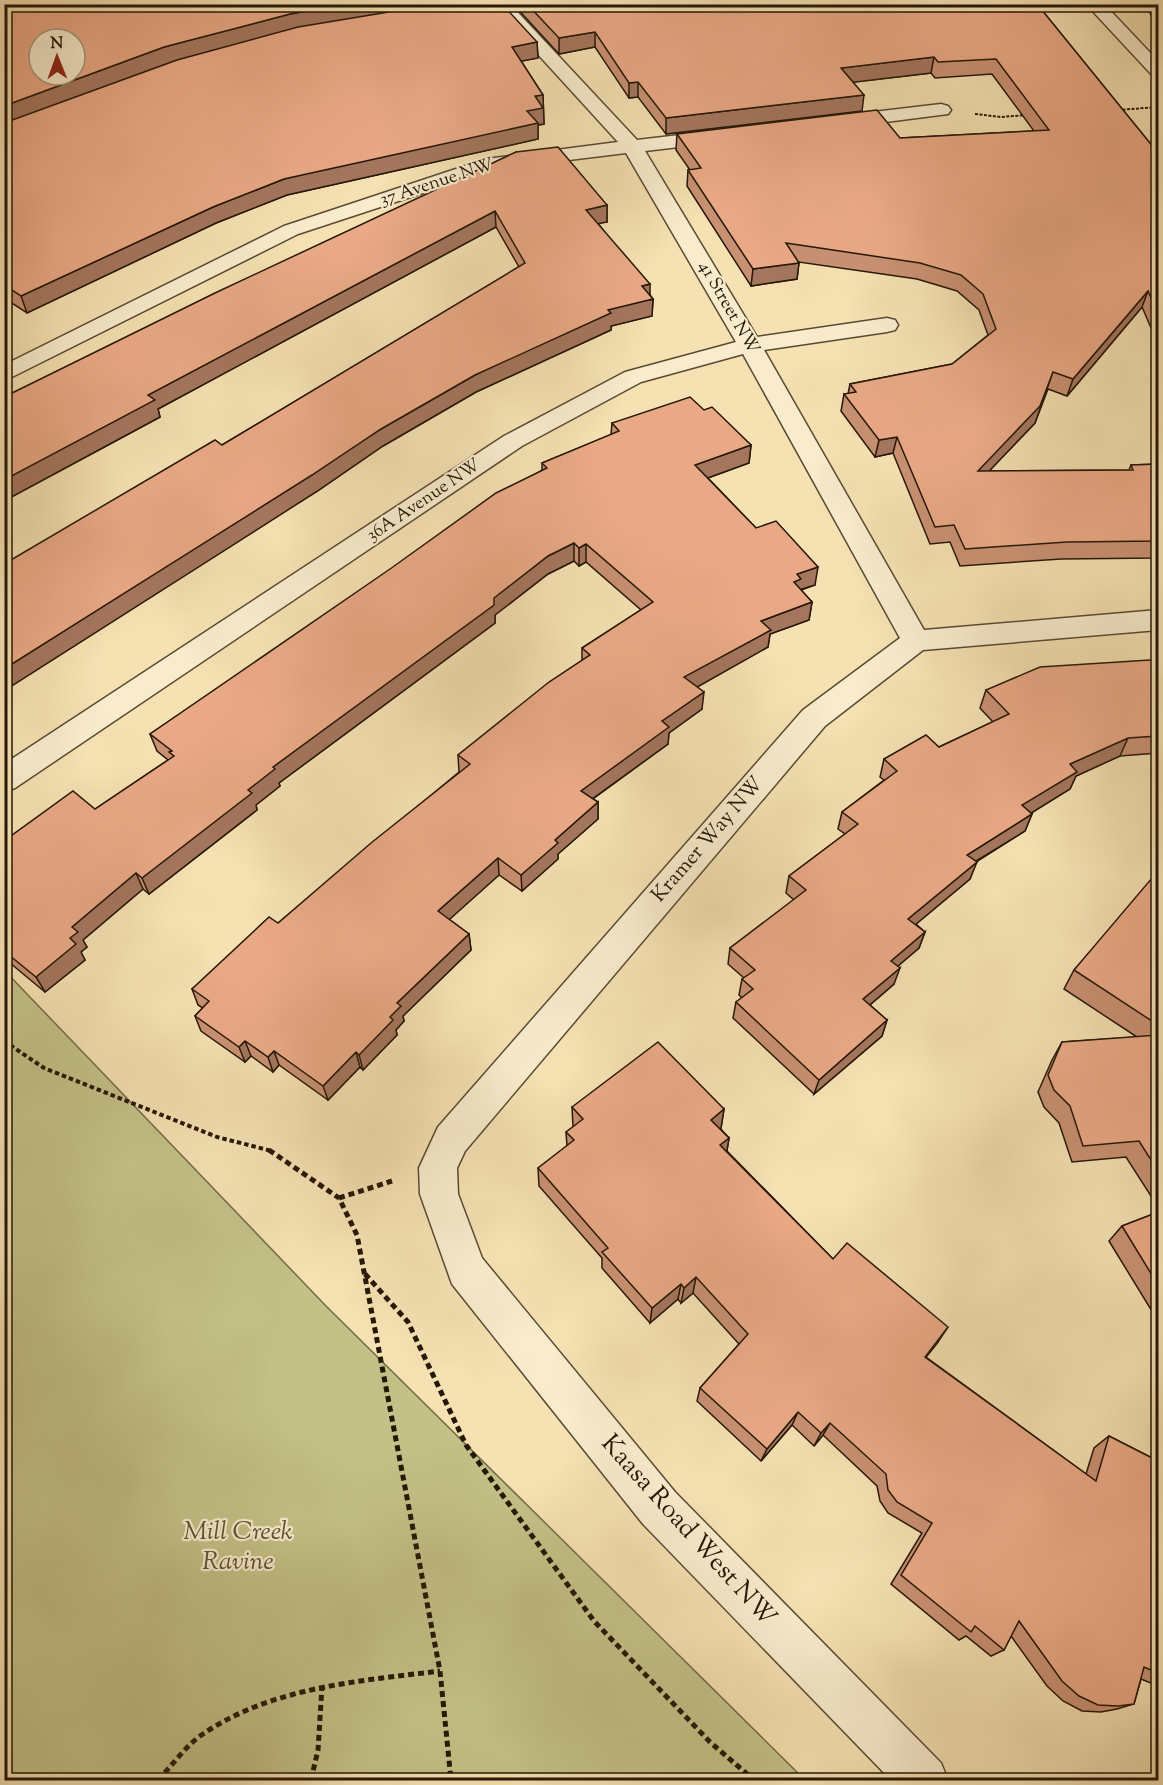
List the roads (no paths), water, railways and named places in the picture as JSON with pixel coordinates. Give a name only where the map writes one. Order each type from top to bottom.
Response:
[{"type":"street","points":[[1094,4],[1158,71]]},
{"type":"street","name":"41 Street NW","points":[[491,5],[632,146],[750,345],[916,641]]},
{"type":"street","points":[[822,124],[941,110]]},
{"type":"street","name":"37 Avenue NW","points":[[4,374],[291,230],[493,163],[739,134]]},
{"type":"street","name":"36A Avenue NW","points":[[4,780],[513,441],[633,377],[750,345],[887,325]]},
{"type":"street","points":[[916,641],[1158,620]]},
{"type":"street","name":"Kramer Way NW","points":[[466,1270],[439,1194],[438,1168],[451,1139],[814,718],[916,641]]},
{"type":"street","name":"Kaasa Road West NW","points":[[466,1270],[659,1508],[924,1780]]},
{"type":"park label","name":"Mill Creek Ravine","points":[[238,1547]]}]
